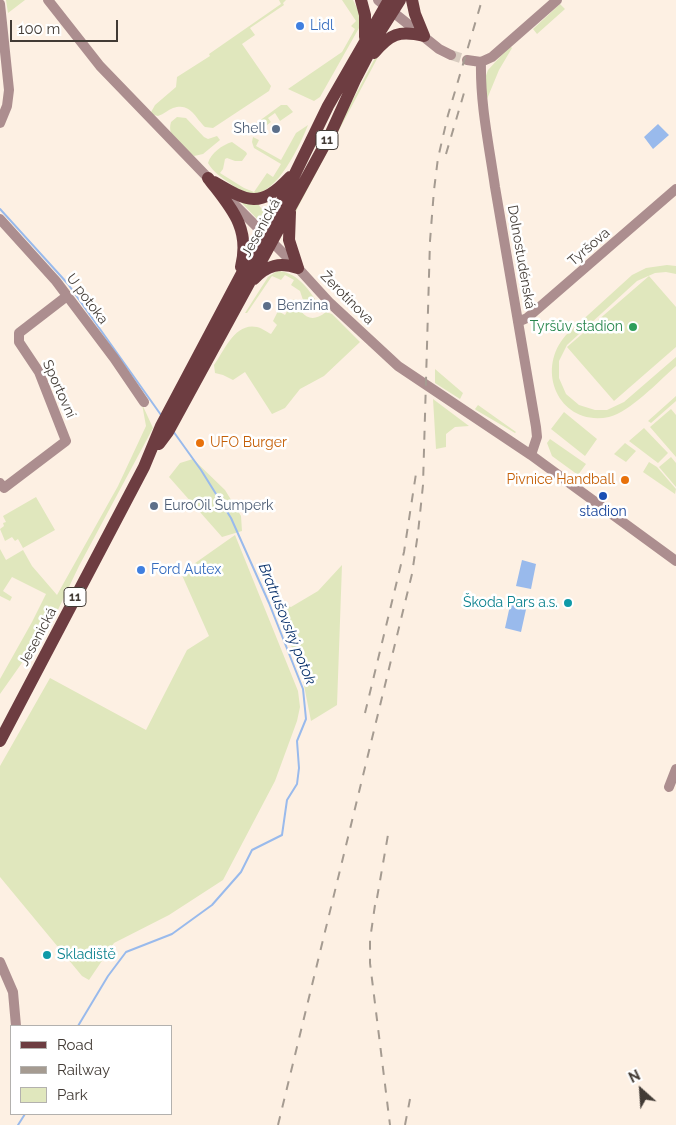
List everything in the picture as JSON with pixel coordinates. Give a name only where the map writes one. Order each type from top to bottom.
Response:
[{"type":"main road","points":[[361,0],[366,22],[364,41]]},
{"type":"main road","points":[[412,0],[415,14],[424,36]]},
{"type":"main road","name":"Jesenická","points":[[0,740],[267,237],[328,106],[364,41],[389,3]]},
{"type":"main road","name":"Jesenická","points":[[267,237],[290,206],[332,131],[389,3]]},
{"type":"main road","points":[[359,71],[390,37],[401,33],[424,36]]},
{"type":"main road","points":[[208,178],[237,196],[259,199],[273,193],[299,167]]},
{"type":"main road","points":[[208,178],[233,210],[239,221],[245,246],[242,285]]},
{"type":"main road","points":[[290,206],[289,240],[298,268]]},
{"type":"main road","points":[[242,285],[271,266],[288,264],[298,268]]},
{"type":"street","name":"Žerotínova","points":[[48,0],[100,66],[298,268],[336,310],[398,366],[531,455],[676,560]]},
{"type":"street","points":[[467,60],[481,62],[487,60],[557,0]]},
{"type":"street","points":[[389,3],[424,36],[451,55]]},
{"type":"street","points":[[0,4],[9,90],[7,106],[0,123]]},
{"type":"street","name":"Dolnostudénská","points":[[481,62],[480,84],[484,113],[536,427],[537,437],[531,455]]},
{"type":"street","name":"Tyršova","points":[[518,322],[527,318],[676,189]]},
{"type":"street","name":"U potoka","points":[[0,219],[56,281],[144,402]]},
{"type":"street","name":"Sportovní","points":[[2,485],[66,441],[39,372],[19,342],[19,333],[67,296]]},
{"type":"street","points":[[669,787],[676,768]]},
{"type":"street","points":[[0,962],[13,992],[16,1025]]},
{"type":"green space","points":[[6,0],[25,0],[8,13]]},
{"type":"green space","points":[[279,0],[286,0],[283,3],[284,5],[250,28],[255,35],[242,44],[271,86],[269,91],[213,128],[205,127],[192,111],[184,107],[173,108],[158,116],[150,114],[155,105],[176,87],[177,77],[210,56],[209,54],[281,4]]},
{"type":"green space","points":[[342,0],[353,0],[360,14],[359,28],[320,97],[314,101],[288,89],[342,52],[355,29],[351,26],[356,21]]},
{"type":"green space","points":[[560,4],[565,9],[537,34],[533,29]]},
{"type":"green space","points":[[510,46],[512,48],[499,70],[487,99],[484,81],[488,70]]},
{"type":"green space","points":[[378,57],[298,207],[291,224],[298,203],[375,58]]},
{"type":"green space","points":[[281,105],[287,105],[293,112],[280,121],[275,113],[268,118],[271,122],[259,131],[251,127]]},
{"type":"green space","points":[[177,117],[186,118],[204,137],[208,139],[217,136],[220,140],[203,154],[194,156],[177,142],[171,133],[171,122]]},
{"type":"green space","points":[[308,125],[293,156],[279,178],[261,192],[246,193],[235,187],[218,175],[208,163],[217,150],[232,142],[247,154],[242,161],[225,159],[220,173],[254,192],[267,173],[273,177],[281,164],[254,148],[253,137],[259,140],[256,146],[281,160],[296,133]]},
{"type":"green space","points":[[240,201],[258,204],[264,212],[258,220]]},
{"type":"green space","points":[[667,265],[676,266],[676,274],[666,272],[655,273],[637,281],[567,345],[559,361],[559,378],[566,394],[579,405],[595,410],[607,410],[624,402],[676,357],[676,366],[626,409],[609,417],[592,418],[577,413],[565,405],[557,393],[553,379],[552,364],[557,349],[566,335],[632,275],[646,268]]},
{"type":"green space","points":[[277,271],[290,274],[300,281],[317,302],[317,308],[305,306],[300,291],[291,285],[294,280],[285,275],[281,280],[272,276],[247,313],[245,313],[268,277]]},
{"type":"green space","name":"Tyršův stadion","points":[[649,276],[676,307],[676,347],[614,401],[567,347]]},
{"type":"green space","points":[[294,299],[303,314],[311,318],[326,312],[332,314],[360,342],[324,376],[300,389],[285,408],[272,414],[245,372],[233,380],[215,373],[214,365],[231,339],[242,329],[257,327],[271,334],[277,325],[273,321],[278,311],[285,315]]},
{"type":"green space","points":[[435,369],[463,393],[460,399],[435,383]]},
{"type":"green space","points":[[676,396],[676,401],[651,423],[648,421]]},
{"type":"green space","points":[[433,399],[469,426],[455,427],[446,434],[446,447],[436,449]]},
{"type":"green space","points":[[142,404],[153,428],[79,566],[55,616],[0,694],[0,679],[46,594],[12,577],[3,591],[12,597],[10,601],[0,596],[0,549],[6,560],[23,550],[32,566],[57,595],[118,486],[146,426]]},
{"type":"green space","points":[[478,405],[516,432],[476,410]]},
{"type":"green space","points":[[671,409],[676,415],[676,457],[650,427]]},
{"type":"green space","points":[[564,412],[597,439],[585,456],[551,429]]},
{"type":"green space","points":[[644,428],[668,453],[658,463],[629,441]]},
{"type":"green space","points":[[550,439],[586,464],[578,475],[552,456],[547,443]]},
{"type":"green space","points":[[625,443],[636,451],[626,462],[614,454]]},
{"type":"green space","points":[[671,457],[676,463],[676,487],[659,467]]},
{"type":"green space","points":[[193,459],[225,490],[241,516],[242,531],[222,537],[169,477],[180,463]]},
{"type":"green space","points":[[649,462],[657,467],[676,489],[675,494],[643,472]]},
{"type":"green space","points":[[36,497],[55,530],[23,548],[18,539],[15,541],[12,537],[5,541],[0,529],[4,526],[3,523],[6,522],[3,516]]},
{"type":"green space","points":[[235,535],[298,691],[300,707],[297,721],[275,781],[223,880],[169,915],[114,943],[89,980],[82,976],[0,877],[0,766],[50,678],[146,730],[187,650],[209,636],[181,573]]},
{"type":"green space","points":[[342,565],[337,705],[311,721],[301,670],[273,601],[291,607],[318,591]]},
{"type":"water","points":[[658,124],[669,135],[653,149],[644,137]]},
{"type":"water","points":[[522,560],[536,564],[531,589],[516,586]]},
{"type":"water","points":[[511,601],[527,605],[521,632],[505,628]]},
{"type":"waterway","name":"Bratrušovský potok","points":[[0,209],[68,284],[161,415]]},
{"type":"waterway","name":"Bratrušovský potok","points":[[79,1025],[108,976],[126,952],[172,934],[212,905],[241,872],[252,850],[282,835],[287,800],[297,784],[299,768],[297,741],[306,719],[303,689],[269,603],[231,518],[201,470],[173,431]]},
{"type":"waterway","name":"Bratrušovský potok","points":[[18,1125],[24,1115]]},
{"type":"tunnel","points":[[451,55],[467,60]]},
{"type":"railway","points":[[278,1125],[412,574],[423,485],[430,241],[434,190],[438,158],[448,115],[482,0]]},
{"type":"railway","points":[[446,154],[464,93]]},
{"type":"railway","points":[[365,713],[404,552],[417,467]]},
{"type":"railway","points":[[377,898],[389,829]]},
{"type":"railway","points":[[375,905],[370,940],[370,963],[390,1125]]},
{"type":"railway","points":[[405,1125],[410,1099]]},
{"type":"place","name":"Lidl","points":[[300,26]]},
{"type":"place","name":"Shell","points":[[276,129]]},
{"type":"place","name":"Benzina","points":[[267,306]]},
{"type":"place","name":"Tyršův stadion","points":[[633,327]]},
{"type":"place","name":"UFO Burger","points":[[200,443]]},
{"type":"place","name":"Pivnice Handball","points":[[625,480]]},
{"type":"place","name":"stadion","points":[[603,496]]},
{"type":"place","name":"EuroOil Šumperk","points":[[154,506]]},
{"type":"place","name":"Ford Autex","points":[[141,570]]},
{"type":"place","name":"Škoda Pars a.s.","points":[[568,603]]},
{"type":"place","name":"Skladiště","points":[[47,955]]}]
